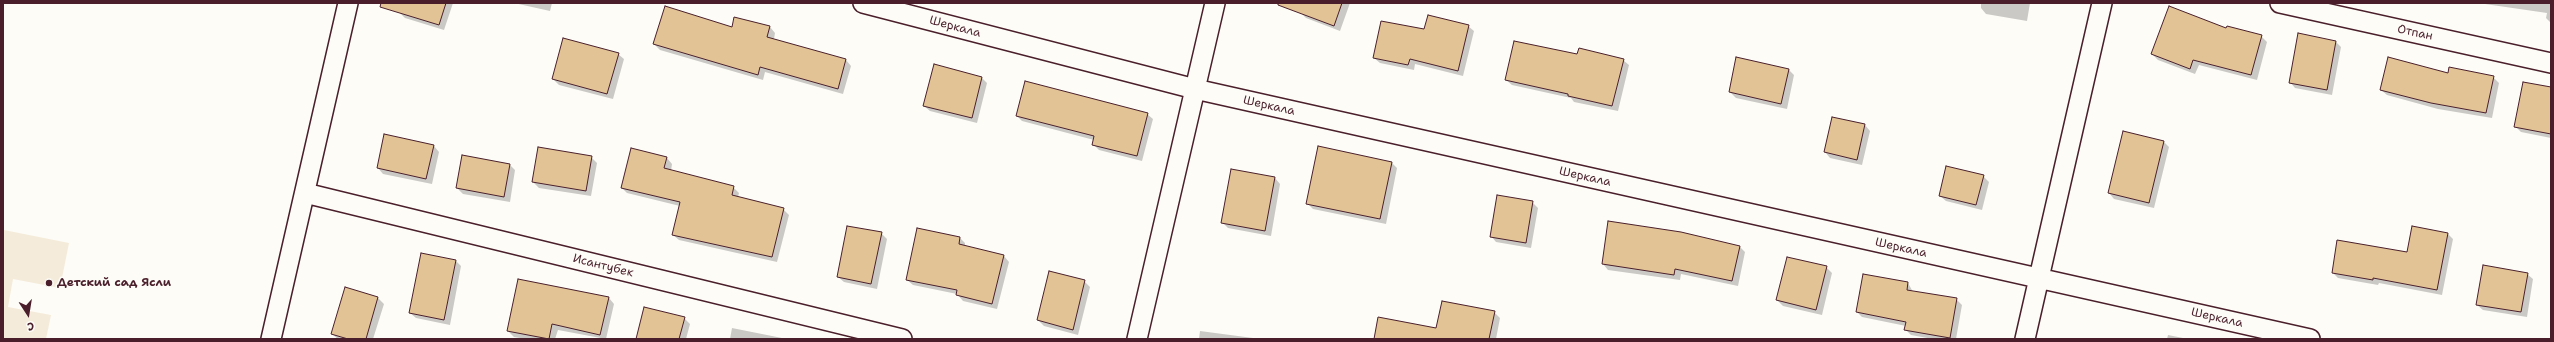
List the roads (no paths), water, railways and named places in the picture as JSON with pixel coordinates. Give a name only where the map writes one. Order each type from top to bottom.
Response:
[{"type":"street","points":[[271,339],[348,3]]},
{"type":"street","name":"Шеркала","points":[[863,3],[1195,89],[2310,339]]},
{"type":"street","points":[[1137,339],[1215,3]]},
{"type":"street","points":[[2025,339],[2102,3]]},
{"type":"street","name":"Отпан","points":[[2280,3],[2551,63]]},
{"type":"street","name":"Исантубек","points":[[305,193],[902,339]]},
{"type":"place","name":"Детский сад Ясли","points":[[49,283]]}]
